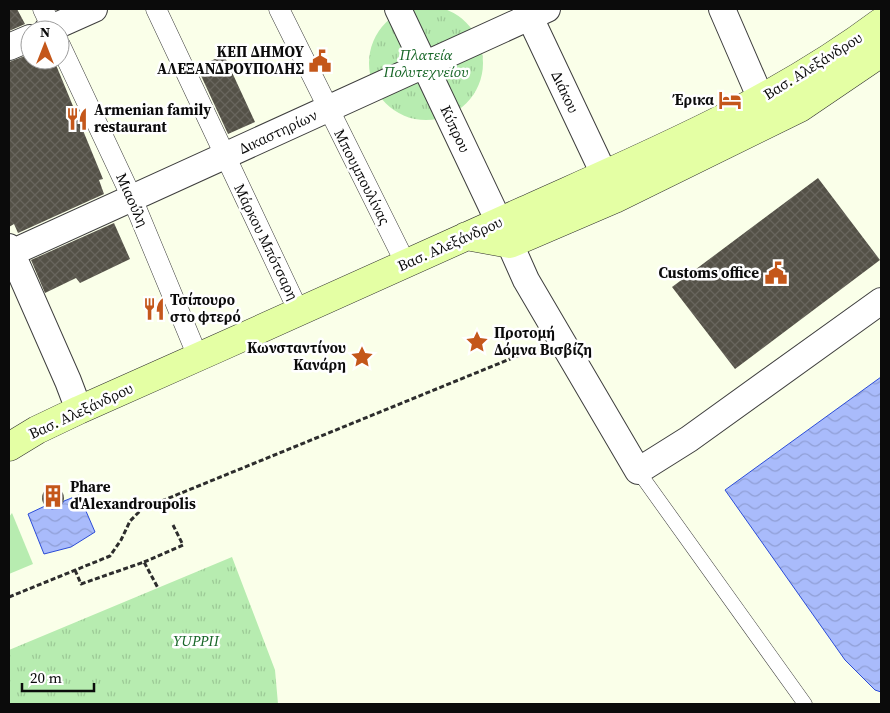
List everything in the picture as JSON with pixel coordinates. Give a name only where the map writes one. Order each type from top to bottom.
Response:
[{"type":"main road","name":"Βασ. Αλεξάνδρου","points":[[9,447],[37,430],[80,410],[466,236],[504,233],[615,199],[766,110],[812,71],[881,22]]},
{"type":"main road","name":"Βασ. Αλεξάνδρου","points":[[504,233],[604,174],[766,110],[800,108],[881,52]]},
{"type":"street","points":[[69,20],[94,9]]},
{"type":"street","name":"Μάρκου Μπότσαρη","points":[[156,9],[299,312]]},
{"type":"street","name":"Μπουμπουλίνας","points":[[279,9],[406,264]]},
{"type":"street","name":"Κύπρου","points":[[398,9],[526,280],[561,339]]},
{"type":"street","points":[[722,9],[766,110]]},
{"type":"street","name":"Δικαστηρίων","points":[[10,251],[132,198],[425,65],[534,11]]},
{"type":"street","name":"Διάκου","points":[[534,11],[604,174]]},
{"type":"street","name":"Μιαούλη","points":[[67,70],[132,198],[198,357]]},
{"type":"street","points":[[10,251],[80,410]]},
{"type":"street","points":[[561,339],[638,472],[689,439],[881,301]]},
{"type":"lane","points":[[638,472],[806,704]]},
{"type":"path","points":[[9,597],[110,556],[121,540],[130,521],[142,509],[561,339]]},
{"type":"path","points":[[75,570],[81,584],[144,562],[183,545],[174,524]]},
{"type":"path","points":[[144,562],[158,588]]},
{"type":"green space","name":"Πλατεία Πολυτεχνείου","points":[[426,6],[448,11],[466,23],[478,41],[483,63],[478,85],[466,103],[448,115],[426,120],[404,115],[386,103],[374,85],[369,63],[374,41],[386,23],[404,11]]},
{"type":"green space","points":[[12,513],[33,564],[9,574],[9,517]]},
{"type":"green space","name":"YUPPII","points":[[232,557],[275,670],[278,704],[9,704],[9,650]]},
{"type":"water","points":[[881,377],[881,692],[875,690],[845,660],[725,490]]},
{"type":"water","points":[[79,495],[95,532],[71,547],[44,554],[28,514],[45,506],[52,509],[60,507],[64,501]]},
{"type":"building","points":[[9,9],[17,9],[23,20],[20,20],[20,26],[9,31]]},
{"type":"building","points":[[224,55],[255,122],[228,134],[197,67]]},
{"type":"building","points":[[20,58],[20,70],[58,70],[103,179],[99,180],[104,194],[18,233],[14,224],[9,227],[9,62]]},
{"type":"building","name":"Customs office","points":[[818,178],[880,260],[735,369],[672,287]]},
{"type":"building","points":[[114,223],[130,259],[80,283],[76,278],[45,293],[31,260]]},
{"type":"building","name":"Phare d'Alexandroupolis","points":[[53,487],[61,490],[64,498],[61,506],[53,509],[45,506],[42,498],[45,490]]},
{"type":"place","name":"ΚΕΠ ΔΗΜΟΥ ΑΛΕΞΑΝΔΡΟΥΠΟΛΗΣ","points":[[320,61]]},
{"type":"place","name":"Έρικα","points":[[730,100]]},
{"type":"place","name":"Armenian family restaurant","points":[[77,119]]},
{"type":"place","name":"Customs office","points":[[776,273]]},
{"type":"place","name":"Τσίπουρο στο φτερό","points":[[154,309]]},
{"type":"place","name":"Προτομή Δόμνα Βισβίζη","points":[[477,342]]},
{"type":"place","name":"Κωνσταντίνου Κανάρη","points":[[362,357]]},
{"type":"place","name":"Phare d'Alexandroupolis","points":[[53,496]]}]
